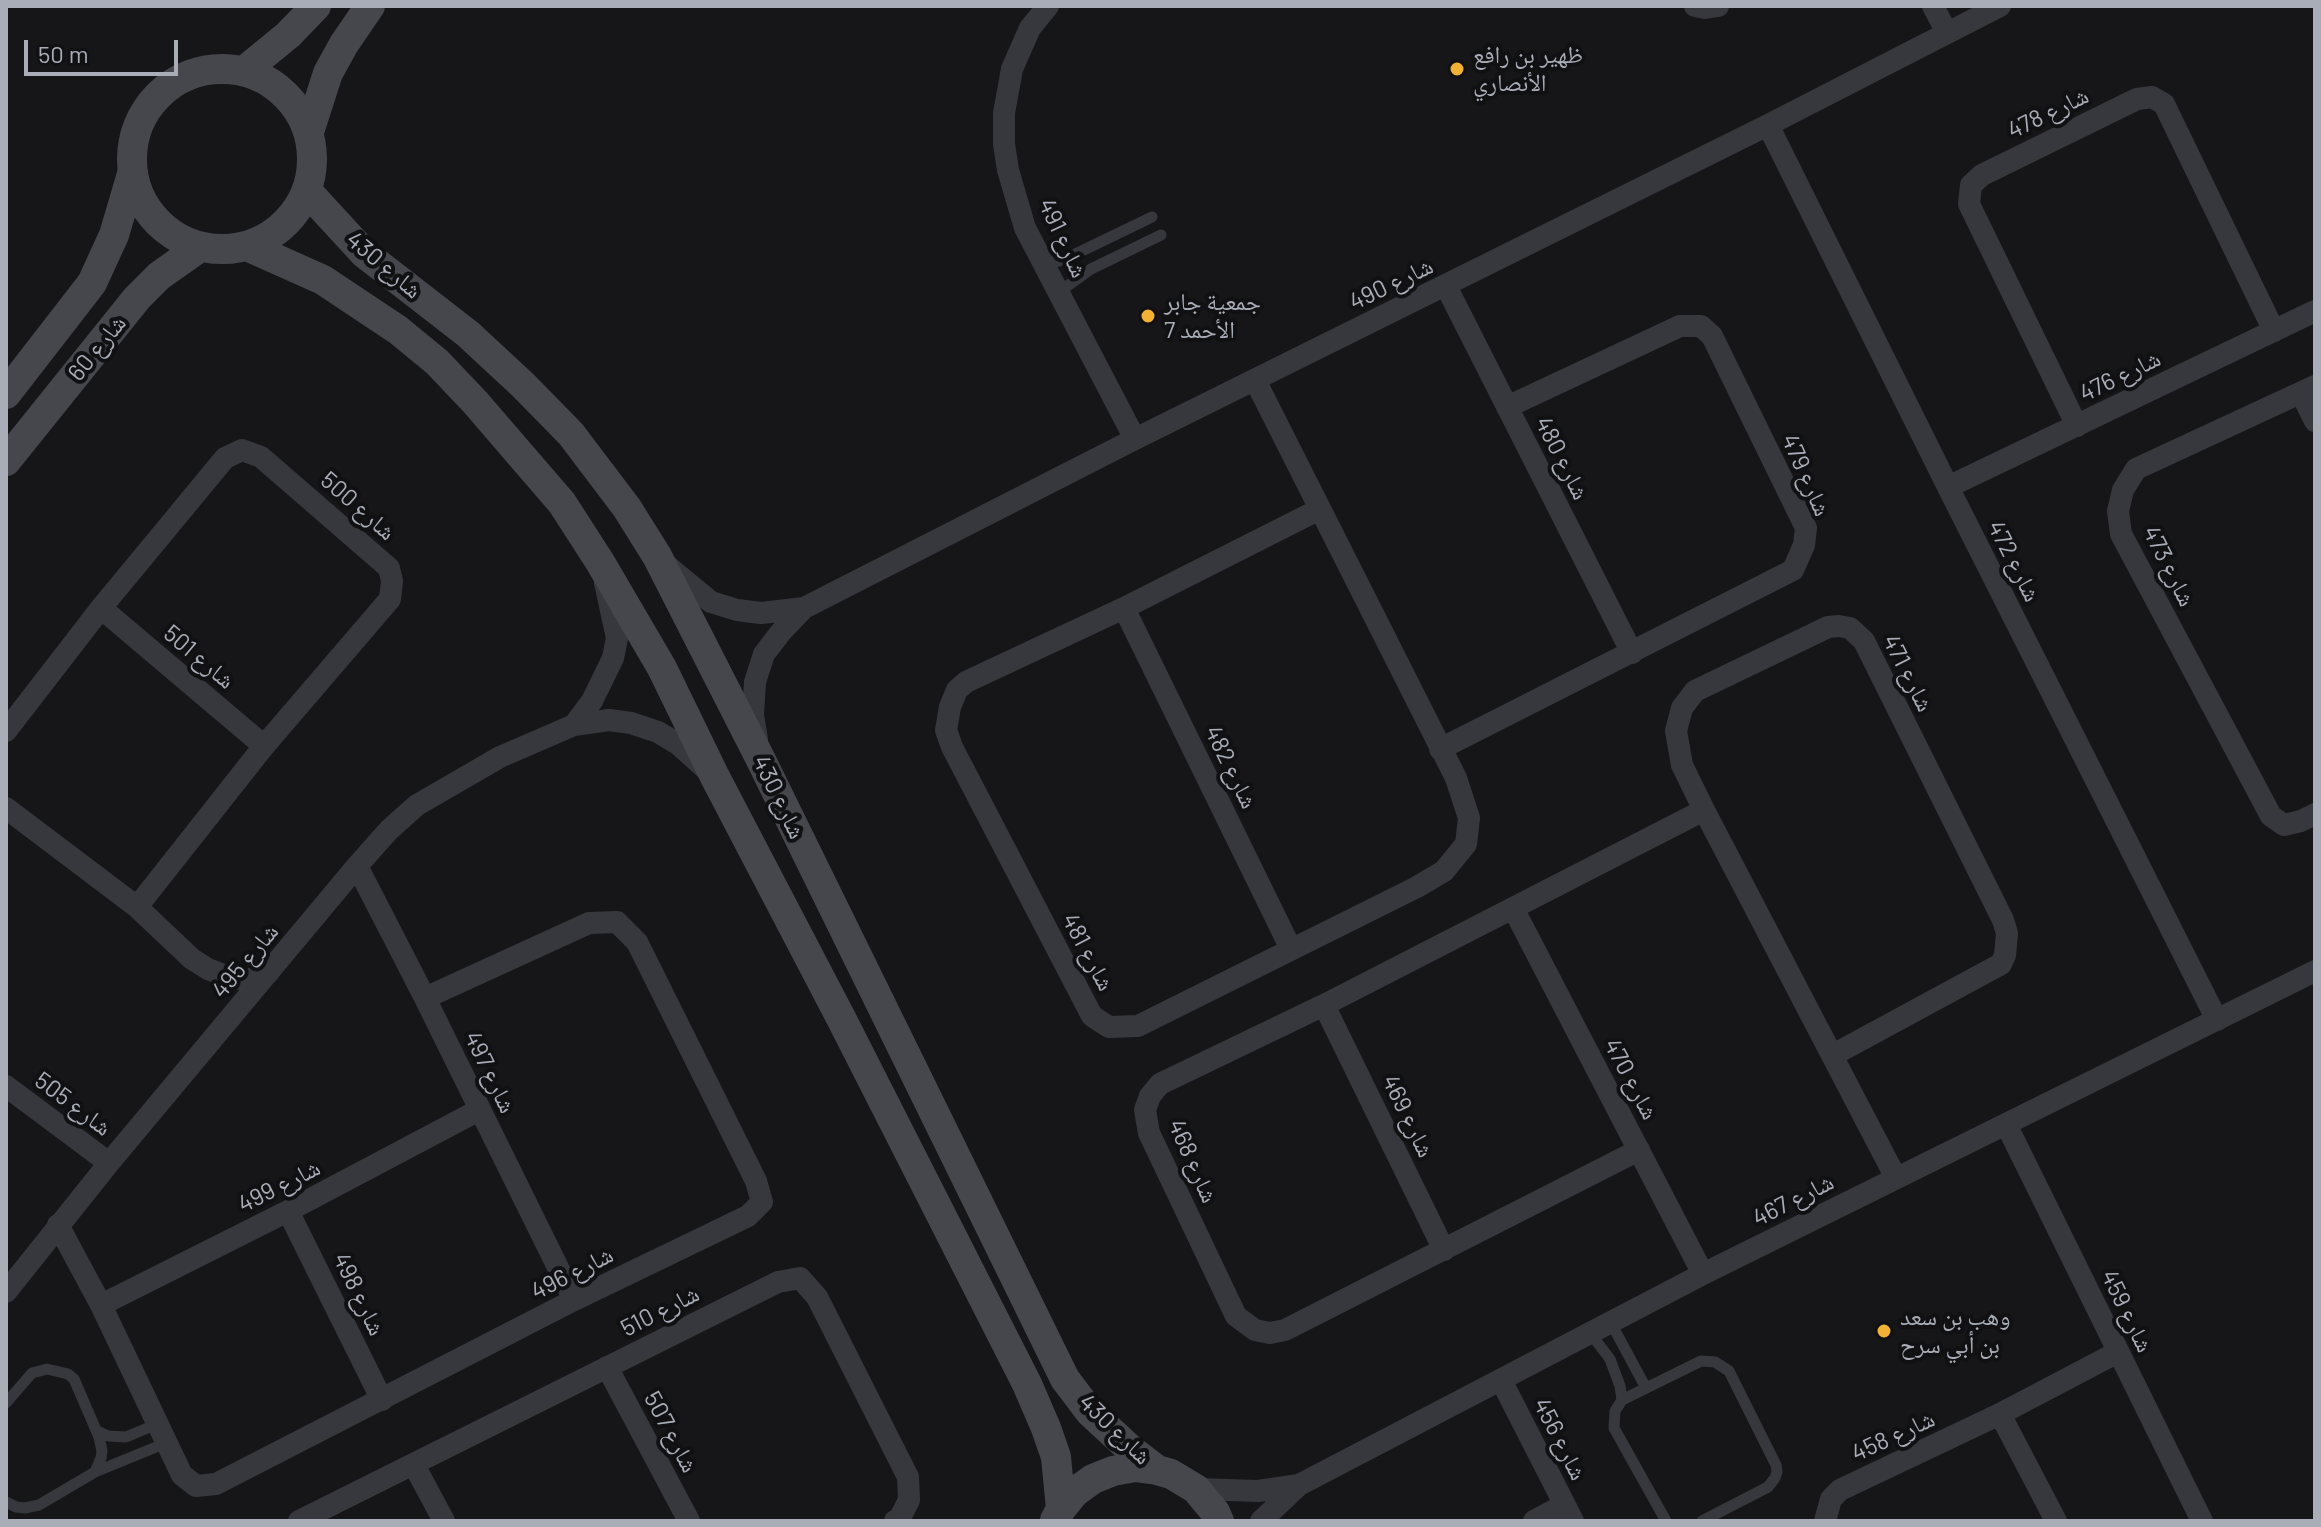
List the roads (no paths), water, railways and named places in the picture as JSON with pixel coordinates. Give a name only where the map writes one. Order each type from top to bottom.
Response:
[{"type":"street","points":[[244,71],[288,35],[316,6]]},
{"type":"street","points":[[309,132],[328,73],[370,6]]},
{"type":"street","name":"شارع 491","points":[[1048,6],[1030,28],[1012,69],[1004,113],[1008,170],[1025,228],[1135,439]]},
{"type":"street","points":[[1695,6],[1718,6]]},
{"type":"street","points":[[1933,6],[1947,33]]},
{"type":"street","name":"شارع 490","points":[[760,758],[753,715],[755,682],[764,654],[804,608],[2000,6]]},
{"type":"street","points":[[220,69],[244,71],[266,80],[285,93],[299,111],[309,132],[313,162],[307,191],[293,215],[272,235],[247,246],[223,250],[200,247],[172,235],[150,215],[132,174],[133,140],[141,118],[155,98],[174,82],[196,73],[220,69]]},
{"type":"street","name":"شارع 478","points":[[2077,426],[1969,204],[1971,185],[1982,175],[2137,99],[2152,97],[2164,104],[2274,331]]},
{"type":"street","name":"شارع 472","points":[[1768,125],[2217,1020]]},
{"type":"street","name":"شارع 60","points":[[6,394],[92,283],[114,235],[132,174]]},
{"type":"street","name":"شارع 430","points":[[307,191],[365,254],[468,334],[523,385],[571,434],[627,508],[657,556],[760,758],[1065,1379],[1090,1412],[1157,1470]]},
{"type":"street","name":"شارع 430","points":[[247,246],[323,280],[398,330],[437,362],[562,503],[600,562],[662,668],[1027,1384],[1056,1457],[1058,1515]]},
{"type":"street","name":"شارع 60","points":[[6,461],[137,298],[159,276],[200,247]]},
{"type":"street","name":"شارع 480","points":[[1446,286],[1632,653]]},
{"type":"street","name":"شارع 476","points":[[1948,487],[2315,311]]},
{"type":"street","name":"شارع 479","points":[[1440,749],[1793,570],[1804,545],[1806,528],[1712,336],[1701,326],[1680,326],[1507,407]]},
{"type":"street","name":"شارع 481","points":[[1255,380],[1456,778],[1469,818],[1466,844],[1444,871],[1417,887],[1138,1026],[1109,1027],[1092,1016],[952,747],[946,730],[950,707],[957,690],[966,682],[1124,608],[1320,509]]},
{"type":"street","points":[[2308,389],[2315,421]]},
{"type":"street","name":"شارع 473","points":[[2308,389],[2136,469],[2123,490],[2118,511],[2121,534],[2271,816],[2284,825],[2315,814]]},
{"type":"street","name":"شارع 500","points":[[6,731],[101,608],[225,458],[242,450],[261,457],[389,568],[392,581],[390,599],[264,746],[137,907]]},
{"type":"street","name":"شارع 490","points":[[657,556],[711,602],[761,613],[804,608]]},
{"type":"street","points":[[574,725],[606,675],[617,638],[600,562]]},
{"type":"street","name":"شارع 501","points":[[101,608],[264,746]]},
{"type":"street","name":"شارع 482","points":[[1124,608],[1291,949]]},
{"type":"street","name":"شارع 471","points":[[1833,1055],[2001,964],[2007,933],[1864,641],[1850,628],[1828,627],[1695,691],[1682,708],[1676,731],[1682,765],[1704,810],[1896,1178]]},
{"type":"street","name":"شارع 495","points":[[6,1292],[109,1163],[357,866],[389,830],[417,805],[500,757],[574,725],[609,720],[658,732],[678,744],[715,777]]},
{"type":"street","points":[[6,808],[137,907],[192,959],[208,969],[228,977],[248,980],[270,971]]},
{"type":"street","name":"شارع 468","points":[[1639,1150],[1285,1330],[1270,1333],[1255,1330],[1236,1316],[1149,1133],[1145,1110],[1150,1096],[1160,1084],[1324,1005],[1704,810]]},
{"type":"street","name":"شارع 497","points":[[357,866],[574,1300]]},
{"type":"street","name":"شارع 470","points":[[1513,908],[1703,1274]]},
{"type":"street","name":"شارع 496","points":[[58,1225],[101,1305],[182,1475],[196,1486],[216,1484],[574,1300],[748,1216],[762,1202],[756,1181],[637,942],[617,922],[589,923],[425,998]]},
{"type":"street","name":"شارع 467","points":[[1261,1521],[1299,1485],[1703,1274],[2315,971]]},
{"type":"street","name":"شارع 469","points":[[1324,1005],[1444,1250]]},
{"type":"street","name":"شارع 505","points":[[6,1086],[109,1163]]},
{"type":"street","name":"شارع 499","points":[[101,1305],[479,1110]]},
{"type":"street","name":"شارع 459","points":[[2006,1124],[2202,1521]]},
{"type":"street","name":"شارع 498","points":[[288,1211],[382,1400]]},
{"type":"street","name":"شارع 510","points":[[299,1521],[778,1282],[800,1278],[817,1297],[908,1477],[909,1500],[900,1518],[895,1521]]},
{"type":"street","name":"شارع 458","points":[[1825,1521],[1831,1499],[1840,1490],[2000,1414],[2118,1352]]},
{"type":"street","name":"شارع 507","points":[[607,1367],[689,1521]]},
{"type":"street","name":"شارع 456","points":[[1501,1380],[1568,1513]]},
{"type":"street","points":[[2000,1414],[2056,1521]]},
{"type":"street","points":[[414,1465],[444,1521]]},
{"type":"street","points":[[1058,1515],[1075,1492],[1093,1479],[1135,1467],[1171,1474],[1196,1489],[1219,1521]]},
{"type":"street","name":"شارع 467","points":[[1196,1489],[1258,1491],[1299,1485]]},
{"type":"street","points":[[1534,1521],[1568,1513]]},
{"type":"lane","points":[[1044,264],[1063,260],[1152,217]]},
{"type":"lane","points":[[1059,292],[1091,269],[1161,235]]},
{"type":"lane","points":[[1611,1323],[1646,1388]]},
{"type":"lane","points":[[1590,1333],[1610,1359],[1622,1400]]},
{"type":"lane","points":[[1666,1521],[1614,1428],[1615,1411],[1622,1400],[1701,1361],[1715,1362],[1729,1371],[1776,1465],[1775,1478],[1768,1487],[1702,1521]]},
{"type":"lane","points":[[6,1403],[32,1373],[47,1369],[62,1371],[74,1379],[97,1431],[102,1451],[95,1472]]},
{"type":"lane","points":[[97,1431],[108,1436],[126,1437],[162,1434]]},
{"type":"lane","points":[[6,1502],[16,1507],[32,1507],[162,1434]]},
{"type":"place","name":"ظهير بن رافع الأنصاري","points":[[1457,69]]},
{"type":"place","name":"جمعية جابر الأحمد 7","points":[[1148,316]]},
{"type":"place","name":"وهب بن سعد بن أبي سرح","points":[[1884,1331]]}]
